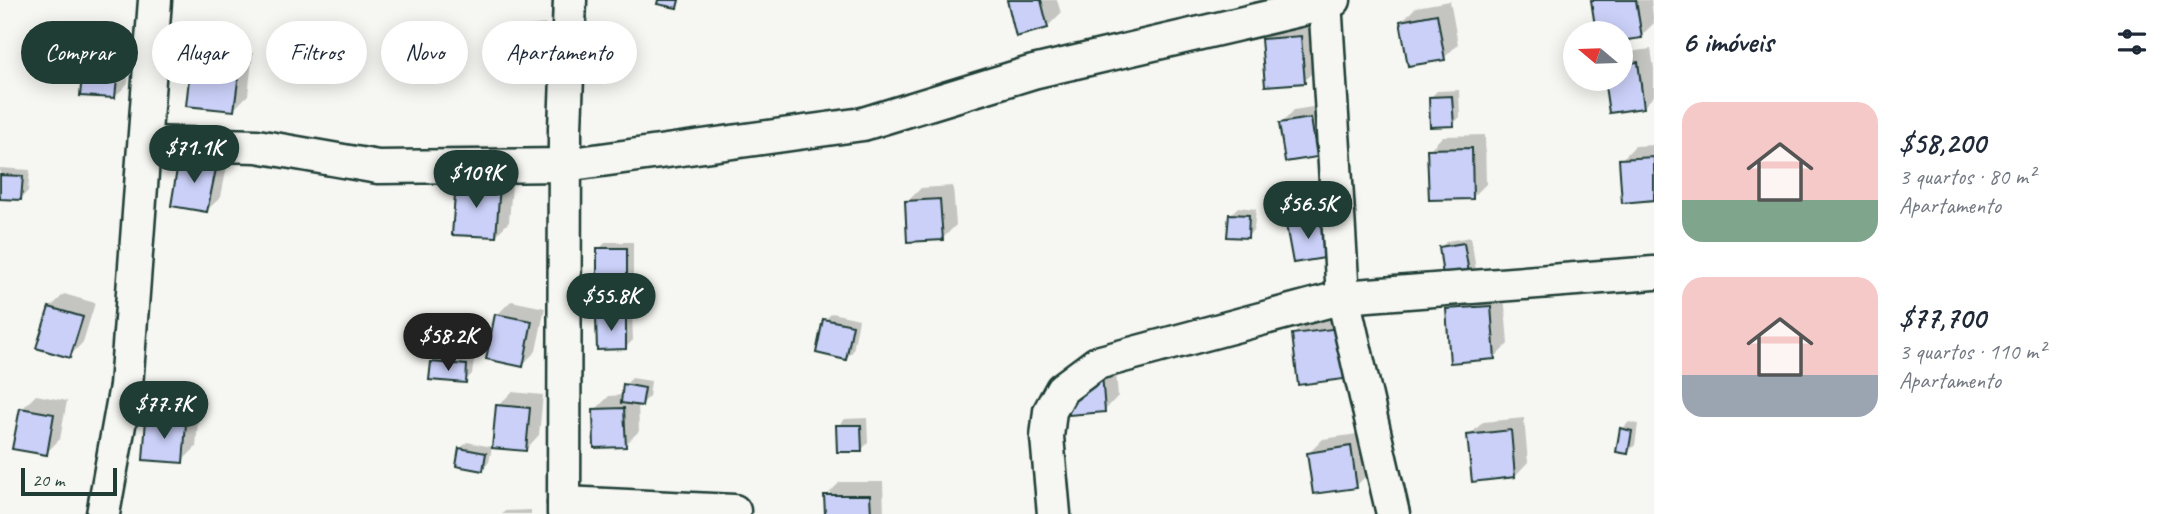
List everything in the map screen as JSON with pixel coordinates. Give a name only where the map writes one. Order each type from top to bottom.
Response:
[{"type":"street","points":[[103,514],[126,386],[155,0]]},
{"type":"street","points":[[570,0],[565,165],[564,509],[734,511]]},
{"type":"street","points":[[145,143],[257,146],[378,167],[565,165],[863,124],[1033,72],[1328,1],[1343,297],[1393,514]]},
{"type":"street","points":[[1054,514],[1047,437],[1050,411],[1062,389],[1097,363],[1343,297],[1654,273]]},
{"type":"building","points":[[658,0],[679,0],[677,8],[657,4]]},
{"type":"building","points":[[1007,0],[1041,0],[1048,28],[1016,37]]},
{"type":"building","points":[[1591,0],[1636,0],[1642,38],[1633,39],[1633,21],[1594,21]]},
{"type":"building","points":[[1437,14],[1445,60],[1408,66],[1400,21]]},
{"type":"building","points":[[1301,36],[1305,83],[1265,86],[1261,39]]},
{"type":"building","points":[[1638,62],[1644,108],[1609,113],[1606,91],[1633,91],[1633,63]]},
{"type":"building","points":[[81,84],[116,84],[115,98],[80,96]]},
{"type":"building","points":[[188,84],[238,84],[234,111],[186,106]]},
{"type":"building","points":[[1452,96],[1454,126],[1430,127],[1429,97]]},
{"type":"building","points":[[1311,118],[1317,157],[1285,162],[1279,123]]},
{"type":"building","points":[[1472,148],[1473,199],[1429,200],[1427,149]]},
{"type":"building","points":[[179,157],[217,164],[207,212],[171,206]]},
{"type":"building","points":[[1654,157],[1654,200],[1622,203],[1619,159]]},
{"type":"building","points":[[0,175],[23,176],[21,200],[0,199]]},
{"type":"building","points":[[456,182],[500,185],[496,237],[452,235]]},
{"type":"building","points":[[940,199],[943,240],[907,242],[905,201]]},
{"type":"building","points":[[1229,214],[1249,215],[1248,238],[1227,237]]},
{"type":"building","points":[[1324,219],[1331,257],[1293,263],[1286,225]]},
{"type":"building","points":[[1464,243],[1470,279],[1444,283],[1439,247]]},
{"type":"building","points":[[597,248],[627,248],[627,284],[597,284]]},
{"type":"building","points":[[1491,306],[1495,359],[1450,363],[1446,309]]},
{"type":"building","points":[[49,307],[83,317],[70,358],[36,348]]},
{"type":"building","points":[[495,314],[532,321],[523,367],[486,359]]},
{"type":"building","points":[[626,317],[626,349],[597,350],[596,318]]},
{"type":"building","points":[[823,319],[853,325],[846,360],[816,353]]},
{"type":"building","points":[[1339,328],[1344,379],[1298,385],[1292,334]]},
{"type":"building","points":[[431,362],[467,365],[466,383],[429,380]]},
{"type":"building","points":[[1102,373],[1105,412],[1069,415],[1065,377]]},
{"type":"building","points":[[623,384],[645,388],[642,406],[621,403]]},
{"type":"building","points":[[496,405],[530,408],[526,451],[492,448]]},
{"type":"building","points":[[20,408],[54,414],[47,455],[12,449]]},
{"type":"building","points":[[624,408],[626,447],[594,448],[593,409]]},
{"type":"building","points":[[146,419],[186,423],[183,463],[143,460]]},
{"type":"building","points":[[836,425],[861,425],[862,452],[837,452]]},
{"type":"building","points":[[1620,428],[1632,431],[1628,454],[1616,452]]},
{"type":"building","points":[[1511,430],[1515,477],[1472,482],[1467,435]]},
{"type":"building","points":[[1351,446],[1357,488],[1313,494],[1307,453]]},
{"type":"building","points":[[459,448],[486,453],[483,471],[456,466]]},
{"type":"building","points":[[824,495],[870,495],[871,514],[825,514]]}]
